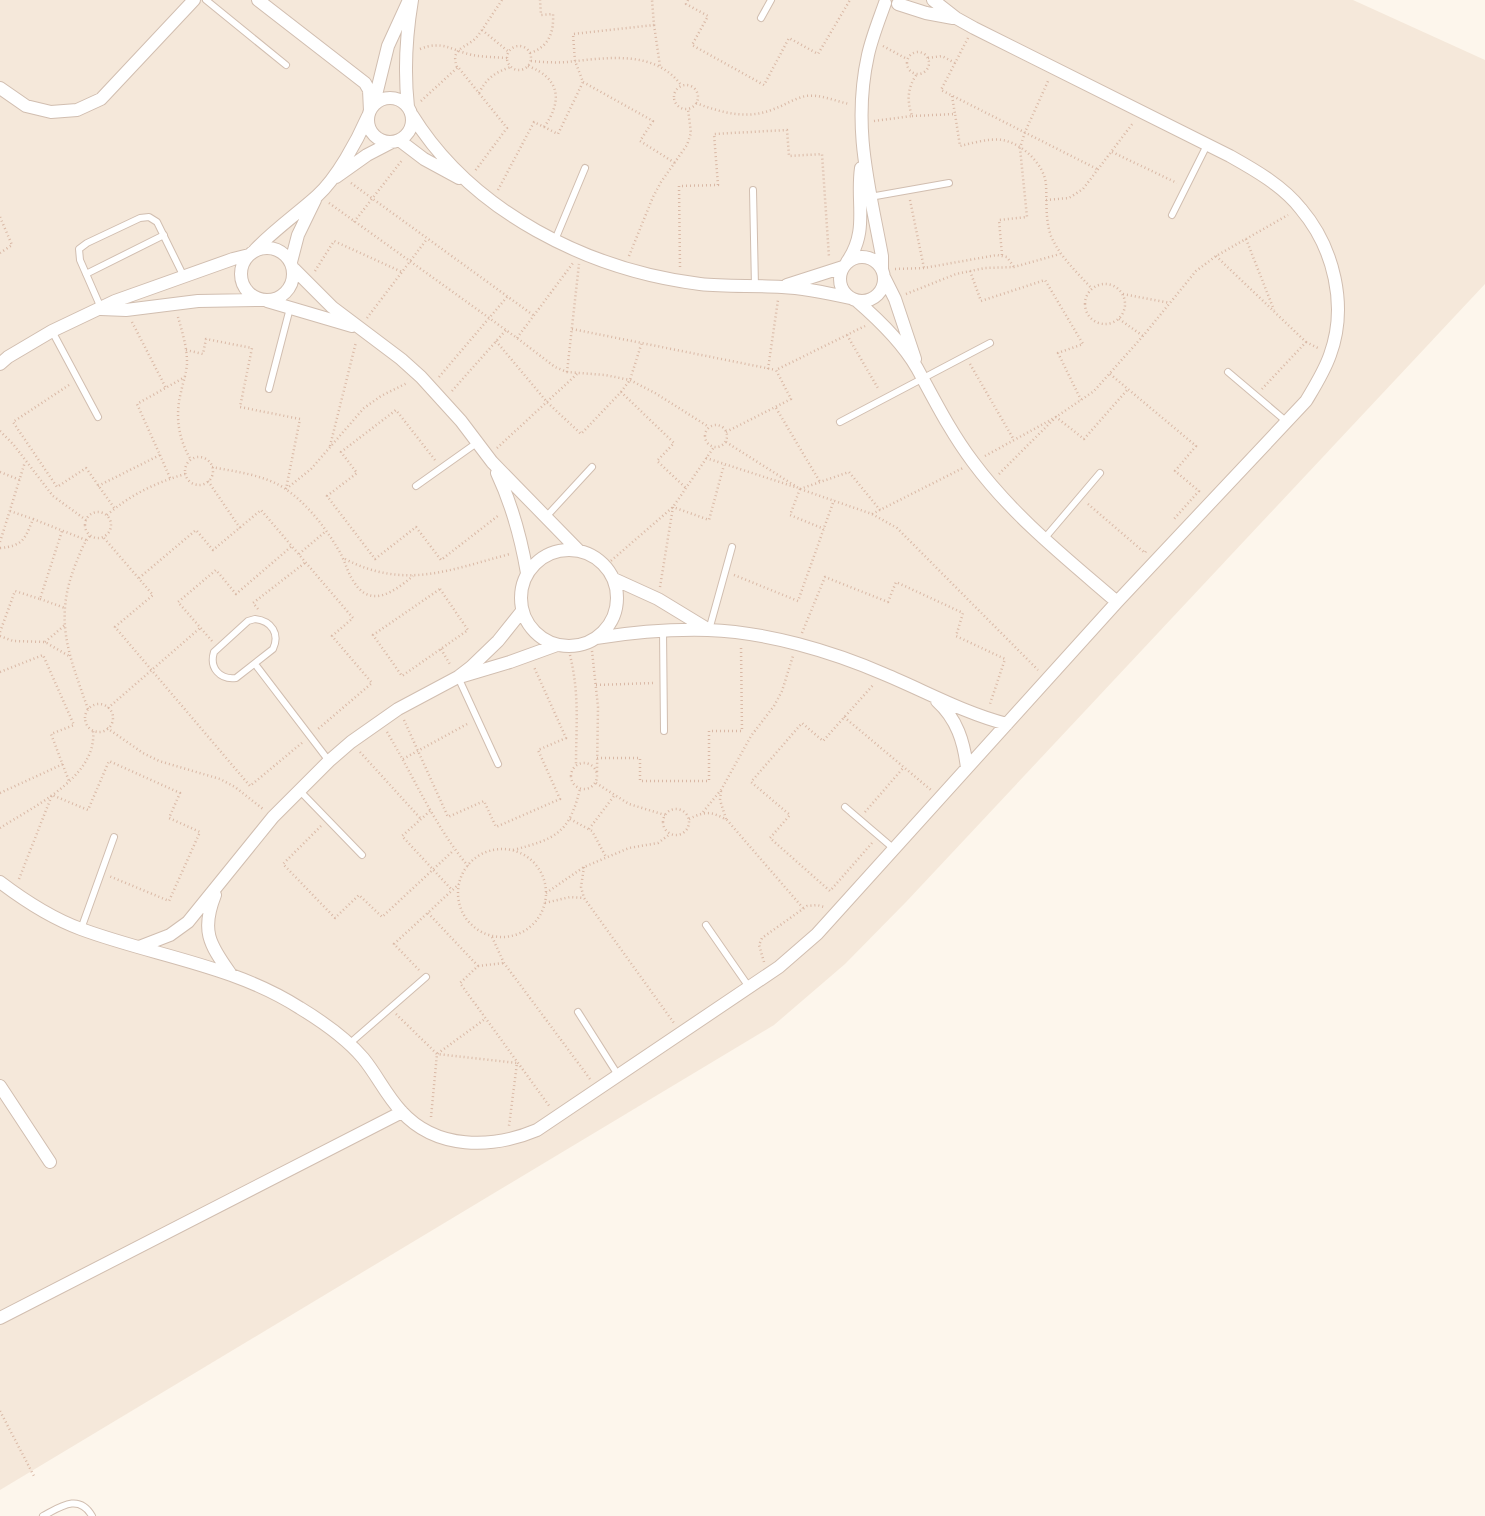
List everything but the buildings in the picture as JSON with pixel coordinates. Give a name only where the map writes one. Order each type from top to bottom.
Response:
[{"type":"street","points":[[0,88],[26,106],[51,112],[77,110],[101,98],[194,0]]},
{"type":"street","points":[[258,0],[365,83],[369,90],[370,111]]},
{"type":"street","points":[[408,0],[388,46],[379,75],[368,124],[377,138],[384,141],[396,141],[438,168],[467,182]]},
{"type":"street","points":[[360,328],[290,308],[248,293],[241,278],[244,262],[252,253],[272,233],[318,195],[329,183],[367,155],[396,141],[410,130],[412,123],[405,62],[412,0]]},
{"type":"street","points":[[0,882],[14,893],[51,915],[81,929],[230,974],[270,991],[300,1007],[349,1044],[363,1058],[402,1112],[414,1124],[451,1140],[473,1144],[507,1141],[537,1130],[557,1118],[768,974],[798,951],[1048,680],[1117,602],[1306,401],[1320,378],[1330,354],[1336,328],[1338,301],[1334,270],[1321,238],[1301,208],[1278,187],[1255,170],[974,28],[956,18],[933,0]]},
{"type":"street","points":[[329,183],[355,142],[370,111],[378,101],[391,98],[397,99],[410,111],[431,144],[467,182],[512,216],[555,240],[581,252],[652,275],[699,284],[780,287],[854,299],[870,299],[876,296],[884,284],[882,256],[863,157],[860,123],[864,73],[883,2],[902,2],[926,13],[956,18]]},
{"type":"street","points":[[863,157],[859,182],[860,235],[853,254],[845,264],[840,274],[841,288],[878,320],[896,338],[919,373],[937,408],[973,463],[990,484],[1044,539],[1117,602]]},
{"type":"street","points":[[101,309],[126,310],[175,303],[212,300],[265,300],[282,296],[288,291],[294,277],[292,265],[298,235],[318,195]]},
{"type":"street","points":[[0,364],[8,357],[52,331],[125,297],[263,248],[280,250],[307,283],[332,307],[421,378],[444,400],[478,442],[490,460],[511,506],[523,550],[527,574]]},
{"type":"street","points":[[780,287],[845,264],[853,258],[867,257],[879,264],[895,299],[919,373]]},
{"type":"street","points":[[490,460],[579,551]]},
{"type":"street","points":[[562,646],[539,636],[532,629],[522,611],[521,592],[527,574],[537,562],[550,554],[569,550],[579,551],[598,559],[614,579],[618,598],[616,612],[610,625],[594,640]]},
{"type":"street","points":[[614,579],[658,599],[709,630]]},
{"type":"street","points":[[458,677],[490,650],[522,611]]},
{"type":"street","points":[[139,947],[180,929],[195,914],[273,817],[329,761],[351,742],[380,721],[398,709],[458,677],[562,646],[663,630],[709,630],[741,633],[825,653],[884,674],[975,715],[1007,724]]},
{"type":"street","points":[[929,694],[942,705],[952,718],[964,745],[967,768]]},
{"type":"street","points":[[222,879],[210,908],[208,929],[215,950],[230,974]]},
{"type":"street","points":[[0,1086],[50,1162]]},
{"type":"street","points":[[0,1318],[402,1112]]},
{"type":"lane","points":[[206,0],[286,65]]},
{"type":"lane","points":[[762,18],[771,0]]},
{"type":"lane","points":[[1172,215],[1207,145]]},
{"type":"lane","points":[[555,240],[585,168]]},
{"type":"lane","points":[[870,197],[949,183]]},
{"type":"lane","points":[[753,190],[755,287]]},
{"type":"lane","points":[[101,309],[78,254],[82,245],[145,217],[153,219],[157,222],[184,277]]},
{"type":"lane","points":[[86,274],[164,235]]},
{"type":"lane","points":[[269,389],[290,308]]},
{"type":"lane","points":[[52,331],[98,417]]},
{"type":"lane","points":[[840,422],[884,399],[919,373],[965,356],[990,343]]},
{"type":"lane","points":[[1228,372],[1287,422]]},
{"type":"lane","points":[[416,486],[478,442]]},
{"type":"lane","points":[[546,518],[592,467]]},
{"type":"lane","points":[[1044,539],[1100,472]]},
{"type":"lane","points":[[709,630],[732,547]]},
{"type":"lane","points":[[262,620],[274,629],[276,643],[273,650],[236,678],[224,677],[219,674],[213,664],[212,658],[217,647],[248,621],[262,620]]},
{"type":"lane","points":[[663,630],[665,683],[664,731]]},
{"type":"lane","points":[[255,664],[329,761]]},
{"type":"lane","points":[[458,677],[498,764]]},
{"type":"lane","points":[[299,790],[362,855]]},
{"type":"lane","points":[[846,807],[893,848]]},
{"type":"lane","points":[[81,929],[114,837]]},
{"type":"lane","points":[[706,925],[749,987]]},
{"type":"lane","points":[[349,1044],[426,977]]},
{"type":"lane","points":[[578,1012],[618,1075]]},
{"type":"lane","points":[[43,1516],[69,1503],[83,1506],[92,1516]]},
{"type":"path","points":[[467,182],[507,128],[458,67],[456,59],[458,50],[473,41],[502,0]]},
{"type":"path","points":[[530,53],[543,46],[553,31],[554,14],[541,15],[540,0]]},
{"type":"path","points":[[652,0],[660,66]]},
{"type":"path","points":[[688,0],[686,4],[708,16],[692,45],[764,84],[789,38],[818,54],[850,0]]},
{"type":"path","points":[[654,25],[573,34],[575,61],[583,82],[653,121],[640,141],[675,163]]},
{"type":"path","points":[[974,28],[941,90],[1099,170]]},
{"type":"path","points":[[482,30],[509,52]]},
{"type":"path","points":[[872,40],[907,59]]},
{"type":"path","points":[[405,62],[420,49],[427,46],[442,45],[484,57],[507,58]]},
{"type":"path","points":[[479,94],[488,79],[494,74],[511,67],[520,70],[528,66],[531,61],[528,50],[520,46],[516,46],[509,52],[507,58],[511,67]]},
{"type":"path","points":[[907,59],[914,52],[925,54],[928,58],[929,67],[926,71],[917,74],[909,89],[908,98],[912,116]]},
{"type":"path","points":[[928,58],[942,56],[955,63]]},
{"type":"path","points":[[531,61],[575,61],[616,57],[632,59],[660,66],[675,77],[680,85]]},
{"type":"path","points":[[907,59],[908,69],[917,74]]},
{"type":"path","points":[[528,66],[545,75],[555,88],[556,107],[544,127]]},
{"type":"path","points":[[410,111],[458,67]]},
{"type":"path","points":[[1002,255],[999,220],[1027,217],[1020,148],[1025,132],[1053,69]]},
{"type":"path","points":[[492,201],[534,122],[558,134],[583,82]]},
{"type":"path","points":[[680,85],[690,85],[695,88],[698,98],[696,103],[688,109],[678,107],[675,103],[674,93],[680,85]]},
{"type":"path","points":[[696,103],[722,112],[736,114],[761,113],[807,96],[820,96],[861,107]]},
{"type":"path","points":[[952,96],[960,146],[994,140],[1004,140],[1020,148],[1040,166],[1045,175],[1048,223],[1051,235],[1060,254],[1092,289]]},
{"type":"path","points":[[624,267],[653,197],[687,145],[691,133],[688,109]]},
{"type":"path","points":[[1046,200],[1069,198],[1083,189],[1099,170],[1141,112]]},
{"type":"path","points":[[860,123],[912,116],[955,114]]},
{"type":"path","points":[[354,222],[411,150]]},
{"type":"path","points":[[1112,152],[1186,187]]},
{"type":"path","points":[[339,175],[534,316]]},
{"type":"path","points":[[908,190],[924,268]]},
{"type":"path","points":[[318,195],[555,367],[567,372],[578,374],[605,375],[630,380],[656,393],[708,427]]},
{"type":"path","points":[[872,514],[973,463],[1056,417],[1081,400],[1110,374],[1196,271],[1216,256],[1301,208]]},
{"type":"path","points":[[0,217],[12,245],[0,253]]},
{"type":"path","points":[[1246,239],[1275,312]]},
{"type":"path","points":[[307,283],[334,241],[402,272]]},
{"type":"path","points":[[517,338],[581,252]]},
{"type":"path","points":[[567,372],[581,252]]},
{"type":"path","points":[[895,299],[956,274],[970,271],[1014,267],[1060,254]]},
{"type":"path","points":[[883,274],[1002,255],[1007,257],[1014,267]]},
{"type":"path","points":[[1216,256],[1306,342],[1255,395]]},
{"type":"path","points":[[970,271],[981,301],[1044,280],[1083,344],[1058,353],[1081,400]]},
{"type":"path","points":[[1105,284],[1118,288],[1122,294],[1125,307],[1118,320],[1106,325],[1092,320],[1085,308],[1085,301],[1092,289],[1105,284]]},
{"type":"path","points":[[768,369],[780,287]]},
{"type":"path","points":[[1122,294],[1170,303]]},
{"type":"path","points":[[431,388],[507,296]]},
{"type":"path","points":[[175,303],[186,350],[185,377],[181,392],[178,424],[180,439],[191,460]]},
{"type":"path","points":[[126,310],[166,388]]},
{"type":"path","points":[[572,330],[642,342],[776,370],[878,320]]},
{"type":"path","points":[[1118,320],[1143,336]]},
{"type":"path","points":[[444,400],[506,330]]},
{"type":"path","points":[[847,335],[884,399]]},
{"type":"path","points":[[186,350],[203,354],[206,339],[252,348],[240,407],[300,419],[286,489]]},
{"type":"path","points":[[496,341],[548,402],[581,434],[621,392],[630,380],[642,342]]},
{"type":"path","points":[[965,356],[1014,440]]},
{"type":"path","points":[[726,432],[776,408],[791,399],[776,370]]},
{"type":"path","points":[[490,460],[578,374]]},
{"type":"path","points":[[1110,374],[1196,446],[1175,471],[1199,491],[1170,525]]},
{"type":"path","points":[[170,478],[137,404],[185,377]]},
{"type":"path","points":[[286,489],[311,469],[364,408],[380,396],[421,378]]},
{"type":"path","points":[[78,379],[13,422],[57,487],[86,468],[115,509]]},
{"type":"path","points":[[1056,417],[1084,439],[1128,389]]},
{"type":"path","points":[[621,392],[674,443],[657,461],[686,488]]},
{"type":"path","points":[[776,408],[820,482]]},
{"type":"path","points":[[441,468],[396,410],[341,452],[357,473],[327,496],[375,559],[416,528],[441,560],[511,506]]},
{"type":"path","points":[[990,484],[1056,417]]},
{"type":"path","points":[[713,425],[721,426],[726,432],[726,442],[718,448],[705,441],[704,436],[708,427],[713,425]]},
{"type":"path","points":[[0,431],[13,444],[53,496],[86,520]]},
{"type":"path","points":[[726,442],[800,489]]},
{"type":"path","points":[[605,566],[673,507],[714,447]]},
{"type":"path","points":[[98,486],[160,455]]},
{"type":"path","points":[[196,458],[206,459],[212,467],[212,477],[208,481],[199,485],[194,484],[186,478],[185,468],[191,460],[196,458]]},
{"type":"path","points":[[706,458],[872,514],[903,533],[1048,680]]},
{"type":"path","points":[[0,542],[26,461]]},
{"type":"path","points":[[673,507],[709,520],[724,465]]},
{"type":"path","points":[[212,467],[263,478],[286,489],[316,518],[326,531],[344,559],[354,584],[364,592],[375,596],[391,593],[412,576]]},
{"type":"path","points":[[0,472],[20,480]]},
{"type":"path","points":[[824,529],[790,515],[800,489],[849,472],[880,510]]},
{"type":"path","points":[[107,515],[146,488],[170,478],[185,474]]},
{"type":"path","points":[[208,481],[240,528]]},
{"type":"path","points":[[1080,496],[1145,553],[1150,547]]},
{"type":"path","points":[[726,572],[798,601],[834,500]]},
{"type":"path","points":[[658,599],[673,507]]},
{"type":"path","points":[[104,538],[153,595],[115,627],[250,786],[372,683],[332,636],[353,618],[261,510],[213,550],[196,530],[139,578]]},
{"type":"path","points":[[10,511],[86,540]]},
{"type":"path","points":[[97,512],[107,515],[112,528],[110,532],[104,538],[98,539],[90,536],[85,529],[88,516],[97,512]]},
{"type":"path","points":[[0,548],[13,547],[21,543],[27,536],[33,519]]},
{"type":"path","points":[[40,600],[62,531]]},
{"type":"path","points":[[299,554],[326,531]]},
{"type":"path","points":[[88,709],[96,704],[108,708],[112,716],[107,728],[98,731],[93,730],[86,723],[85,718],[88,709],[69,656],[65,624],[65,608],[69,585],[86,540],[90,536]]},
{"type":"path","points":[[217,647],[178,602],[216,570],[236,594],[292,546]]},
{"type":"path","points":[[344,559],[377,573],[395,576],[412,576],[445,571],[523,550]]},
{"type":"path","points":[[269,624],[253,604],[306,562]]},
{"type":"path","points":[[440,589],[468,630],[441,649],[402,676],[373,635],[440,589]]},
{"type":"path","points":[[0,632],[15,591],[65,608]]},
{"type":"path","points":[[45,642],[65,624]]},
{"type":"path","points":[[108,708],[200,628]]},
{"type":"path","points":[[597,758],[640,758],[640,781],[709,781],[709,731],[742,731],[741,633]]},
{"type":"path","points":[[0,636],[13,641],[45,642],[69,656]]},
{"type":"path","points":[[562,646],[575,674],[578,697],[576,766],[573,770],[571,778],[573,783],[580,789],[589,789],[596,783],[599,729],[594,640]]},
{"type":"path","points":[[441,649],[458,677]]},
{"type":"path","points":[[0,672],[43,655],[74,726],[51,734],[69,781]]},
{"type":"path","points":[[878,836],[830,891],[770,838],[790,816],[751,782],[802,723],[823,741],[884,674]]},
{"type":"path","points":[[596,685],[665,683]]},
{"type":"path","points":[[844,717],[939,797]]},
{"type":"path","points":[[403,759],[477,719]]},
{"type":"path","points":[[380,721],[403,759],[430,811],[454,850],[468,866]]},
{"type":"path","points":[[107,728],[143,753],[159,761],[220,779],[235,787],[273,817]]},
{"type":"path","points":[[0,828],[52,795],[83,767],[89,756],[94,741],[93,730]]},
{"type":"path","points":[[351,742],[421,819]]},
{"type":"path","points":[[52,795],[88,810],[109,761],[180,793],[169,818],[200,832],[169,901],[102,873]]},
{"type":"path","points":[[0,793],[63,764]]},
{"type":"path","points":[[576,766],[581,764],[590,765],[597,772]]},
{"type":"path","points":[[859,819],[904,767]]},
{"type":"path","points":[[546,893],[584,866],[636,846],[658,842],[670,834],[675,835],[684,833],[689,824],[687,814],[678,809],[665,815],[636,807],[614,796],[596,783]]},
{"type":"path","points":[[511,851],[544,842],[554,837],[570,819],[580,789]]},
{"type":"path","points":[[689,819],[703,812],[721,790],[720,800],[727,820]]},
{"type":"path","points":[[14,893],[52,795]]},
{"type":"path","points":[[589,829],[614,796]]},
{"type":"path","points":[[430,811],[402,836],[452,890]]},
{"type":"path","points":[[703,812],[720,816],[727,820],[804,908]]},
{"type":"path","points":[[665,815],[664,826],[670,834]]},
{"type":"path","points":[[570,819],[589,829],[594,834],[606,857]]},
{"type":"path","points":[[328,820],[283,864],[335,918],[359,895],[382,917],[454,850]]},
{"type":"path","points":[[426,977],[394,944],[459,883],[468,866],[474,859],[487,852],[502,850],[521,854],[536,866],[545,884],[546,893],[544,903],[536,921],[525,930],[512,936],[492,936],[474,928],[462,912],[459,903],[459,883]]},
{"type":"path","points":[[584,866],[582,887],[584,898],[681,1033]]},
{"type":"path","points":[[544,903],[570,897],[584,898]]},
{"type":"path","points":[[768,974],[760,949],[760,941],[765,935],[807,906],[817,905],[833,914]]},
{"type":"path","points":[[428,913],[478,966]]},
{"type":"path","points":[[492,936],[504,963],[598,1089]]},
{"type":"path","points":[[504,963],[478,966],[460,984],[557,1118]]},
{"type":"path","points":[[390,1008],[437,1054],[517,1063]]},
{"type":"path","points":[[430,1132],[437,1054],[485,1019]]},
{"type":"path","points":[[507,1141],[517,1063]]},
{"type":"path","points":[[0,1411],[35,1478]]},
{"type":"shaded area","points":[[0,0],[1353,0],[1485,60],[1485,284],[906,902],[845,964],[774,1025],[0,1490]]}]
